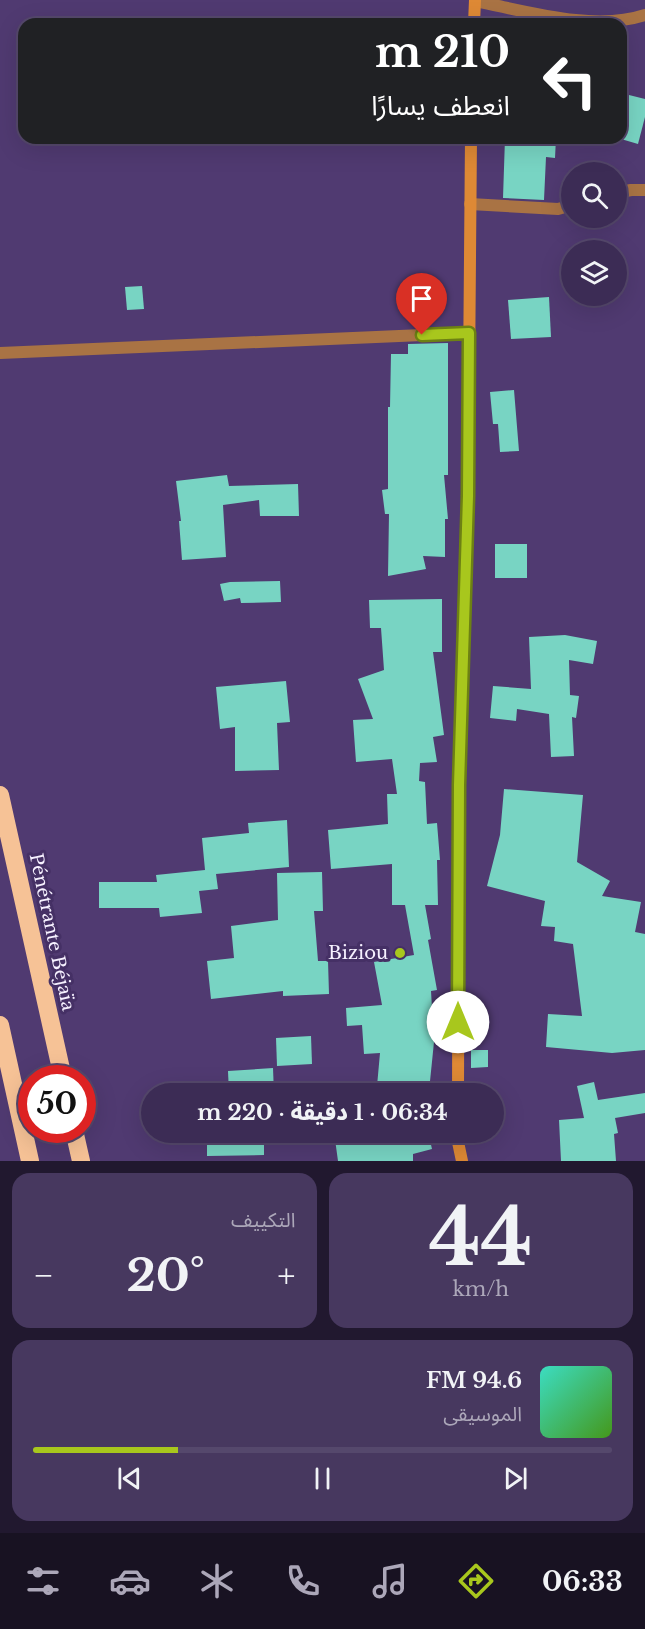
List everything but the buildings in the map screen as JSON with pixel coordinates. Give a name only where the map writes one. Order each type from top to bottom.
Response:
[{"type":"highway","name":"Pénétrante Béjaïa","points":[[0,795],[60,1065]]},
{"type":"highway","points":[[0,1024],[30,1161]]},
{"type":"highway","points":[[77,1143],[81,1161]]},
{"type":"main road","points":[[474,18],[475,1]]},
{"type":"main road","points":[[458,1083],[459,785],[468,496],[471,144]]},
{"type":"main road","points":[[458,1143],[462,1161]]},
{"type":"street","points":[[475,1],[563,18]]},
{"type":"street","points":[[627,20],[645,15]]},
{"type":"street","points":[[627,191],[645,190]]},
{"type":"street","points":[[470,204],[561,208]]},
{"type":"street","points":[[0,353],[469,333]]},
{"type":"place","name":"Biziou","points":[[400,953]]},
{"type":"route","points":[[422,335],[469,333],[468,496],[459,785],[458,1022]]}]
